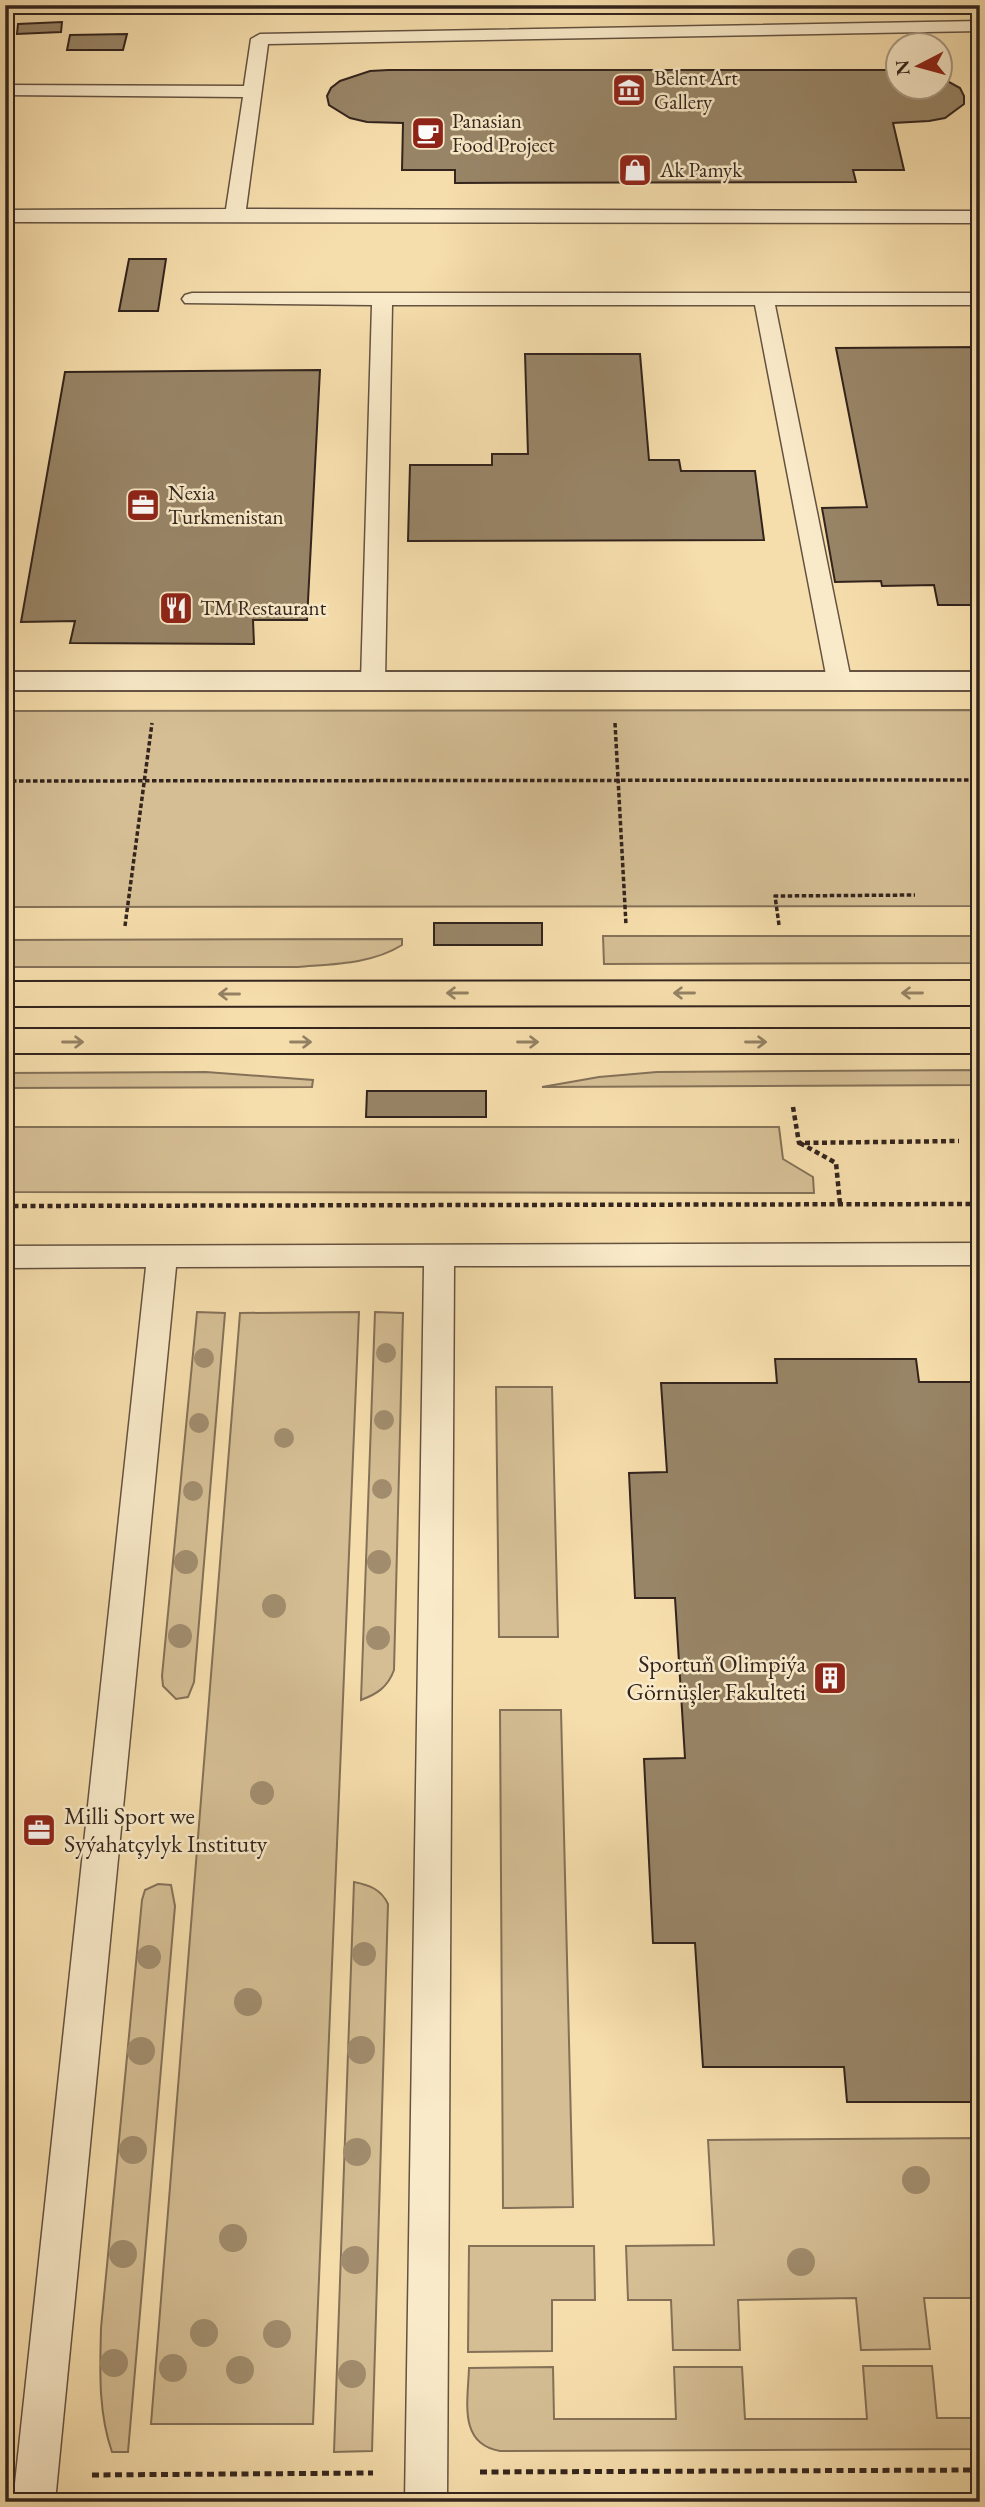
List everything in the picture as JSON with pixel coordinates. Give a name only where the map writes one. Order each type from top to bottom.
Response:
[{"type":"main road","points":[[5,993],[980,993]]},
{"type":"main road","points":[[5,1041],[980,1041]]},
{"type":"street","points":[[5,681],[980,681]]},
{"type":"lane","points":[[235,215],[260,39],[980,26]]},
{"type":"lane","points":[[5,90],[253,92]]},
{"type":"lane","points":[[5,216],[980,217]]},
{"type":"lane","points":[[192,299],[980,299]]},
{"type":"lane","points":[[373,681],[383,299]]},
{"type":"lane","points":[[764,299],[839,680]]},
{"type":"lane","points":[[5,1257],[980,1254]]},
{"type":"lane","points":[[426,2487],[439,1256]]},
{"type":"lane","points":[[35,2488],[162,1257]]},
{"type":"path","points":[[125,926],[154,713]]},
{"type":"path","points":[[615,713],[626,925]]},
{"type":"path","points":[[5,781],[980,780]]},
{"type":"path","points":[[779,925],[775,896],[915,895]]},
{"type":"path","points":[[793,1107],[799,1143]]},
{"type":"path","points":[[799,1143],[959,1141]]},
{"type":"path","points":[[799,1143],[836,1163],[840,1204]]},
{"type":"path","points":[[5,1206],[980,1204]]},
{"type":"path","points":[[35,2488],[426,2487],[980,2470]]},
{"type":"shaded area","points":[[980,710],[980,906],[5,907],[5,711]]},
{"type":"shaded area","points":[[603,936],[980,936],[980,963],[604,964]]},
{"type":"shaded area","points":[[402,939],[402,945],[365,960],[298,967],[5,967],[5,940]]},
{"type":"shaded area","points":[[980,1070],[980,1085],[542,1087],[599,1077],[657,1072]]},
{"type":"shaded area","points":[[206,1072],[313,1080],[312,1087],[5,1088],[5,1073]]},
{"type":"shaded area","points":[[5,1127],[779,1127],[783,1159],[813,1177],[814,1193],[5,1192]]},
{"type":"shaded area","points":[[197,1312],[225,1313],[194,1682],[188,1697],[176,1699],[163,1686],[162,1676]]},
{"type":"shaded area","points":[[359,1312],[313,2424],[151,2424],[240,1313]]},
{"type":"shaded area","points":[[375,1312],[403,1313],[394,1670],[381,1689],[361,1700]]},
{"type":"shaded area","points":[[496,1387],[552,1387],[558,1637],[499,1637]]},
{"type":"shaded area","points":[[500,1710],[561,1710],[573,2207],[503,2208]]},
{"type":"shaded area","points":[[354,1882],[374,1888],[388,1904],[372,2451],[334,2452]]},
{"type":"shaded area","points":[[158,1884],[171,1885],[175,1906],[128,2452],[112,2452],[102,2406],[101,2328],[142,1900],[145,1890]]},
{"type":"shaded area","points":[[980,2138],[980,2298],[924,2298],[930,2349],[861,2350],[856,2298],[738,2300],[740,2350],[673,2350],[671,2300],[628,2300],[626,2246],[714,2245],[708,2140]]},
{"type":"shaded area","points":[[469,2246],[594,2246],[595,2300],[552,2300],[552,2351],[468,2352]]},
{"type":"shaded area","points":[[863,2366],[932,2366],[937,2418],[980,2418],[980,2449],[500,2451],[477,2440],[468,2419],[469,2368],[553,2367],[554,2419],[676,2419],[674,2367],[742,2367],[745,2419],[867,2419]]},
{"type":"building","points":[[62,22],[61,32],[17,34],[18,24]]},
{"type":"building","points":[[127,34],[123,50],[67,50],[70,35]]},
{"type":"building","points":[[884,70],[884,102],[954,102],[954,85],[960,88],[964,104],[945,118],[893,123],[904,170],[853,170],[856,182],[455,183],[455,170],[402,170],[403,123],[367,122],[350,118],[329,105],[327,96],[331,88],[340,81],[370,71]]},
{"type":"building","points":[[129,259],[166,259],[158,311],[119,311]]},
{"type":"building","points":[[980,347],[980,605],[938,605],[934,585],[882,586],[881,581],[835,582],[822,508],[867,507],[836,348]]},
{"type":"building","points":[[525,354],[640,354],[649,460],[679,460],[681,471],[755,471],[764,540],[408,541],[410,465],[492,465],[492,454],[528,454]]},
{"type":"building","points":[[320,370],[307,620],[253,620],[254,644],[70,643],[75,621],[21,622],[65,372]]},
{"type":"building","points":[[434,923],[542,923],[542,945],[434,945]]},
{"type":"building","points":[[367,1091],[486,1091],[486,1117],[366,1117]]},
{"type":"building","name":"Sportuň Olimpiýa Görnüşler Fakulteti","points":[[775,1359],[916,1359],[919,1382],[980,1382],[980,2102],[847,2102],[844,2067],[703,2067],[695,1943],[653,1943],[644,1759],[685,1758],[675,1598],[635,1598],[629,1473],[667,1472],[661,1383],[777,1383]]},
{"type":"place","name":"Belent Art Gallery","points":[[629,90]]},
{"type":"place","name":"Panasian Food Project","points":[[428,133]]},
{"type":"place","name":"Ak Pamyk","points":[[635,170]]},
{"type":"place","name":"Nexia Turkmenistan","points":[[143,505]]},
{"type":"place","name":"TM Restaurant","points":[[176,608]]},
{"type":"place","name":"Sportuň Olimpiýa Görnüşler Fakulteti","points":[[830,1678]]},
{"type":"place","name":"Milli Sport we Syýahatçylyk Instituty","points":[[39,1830]]}]
